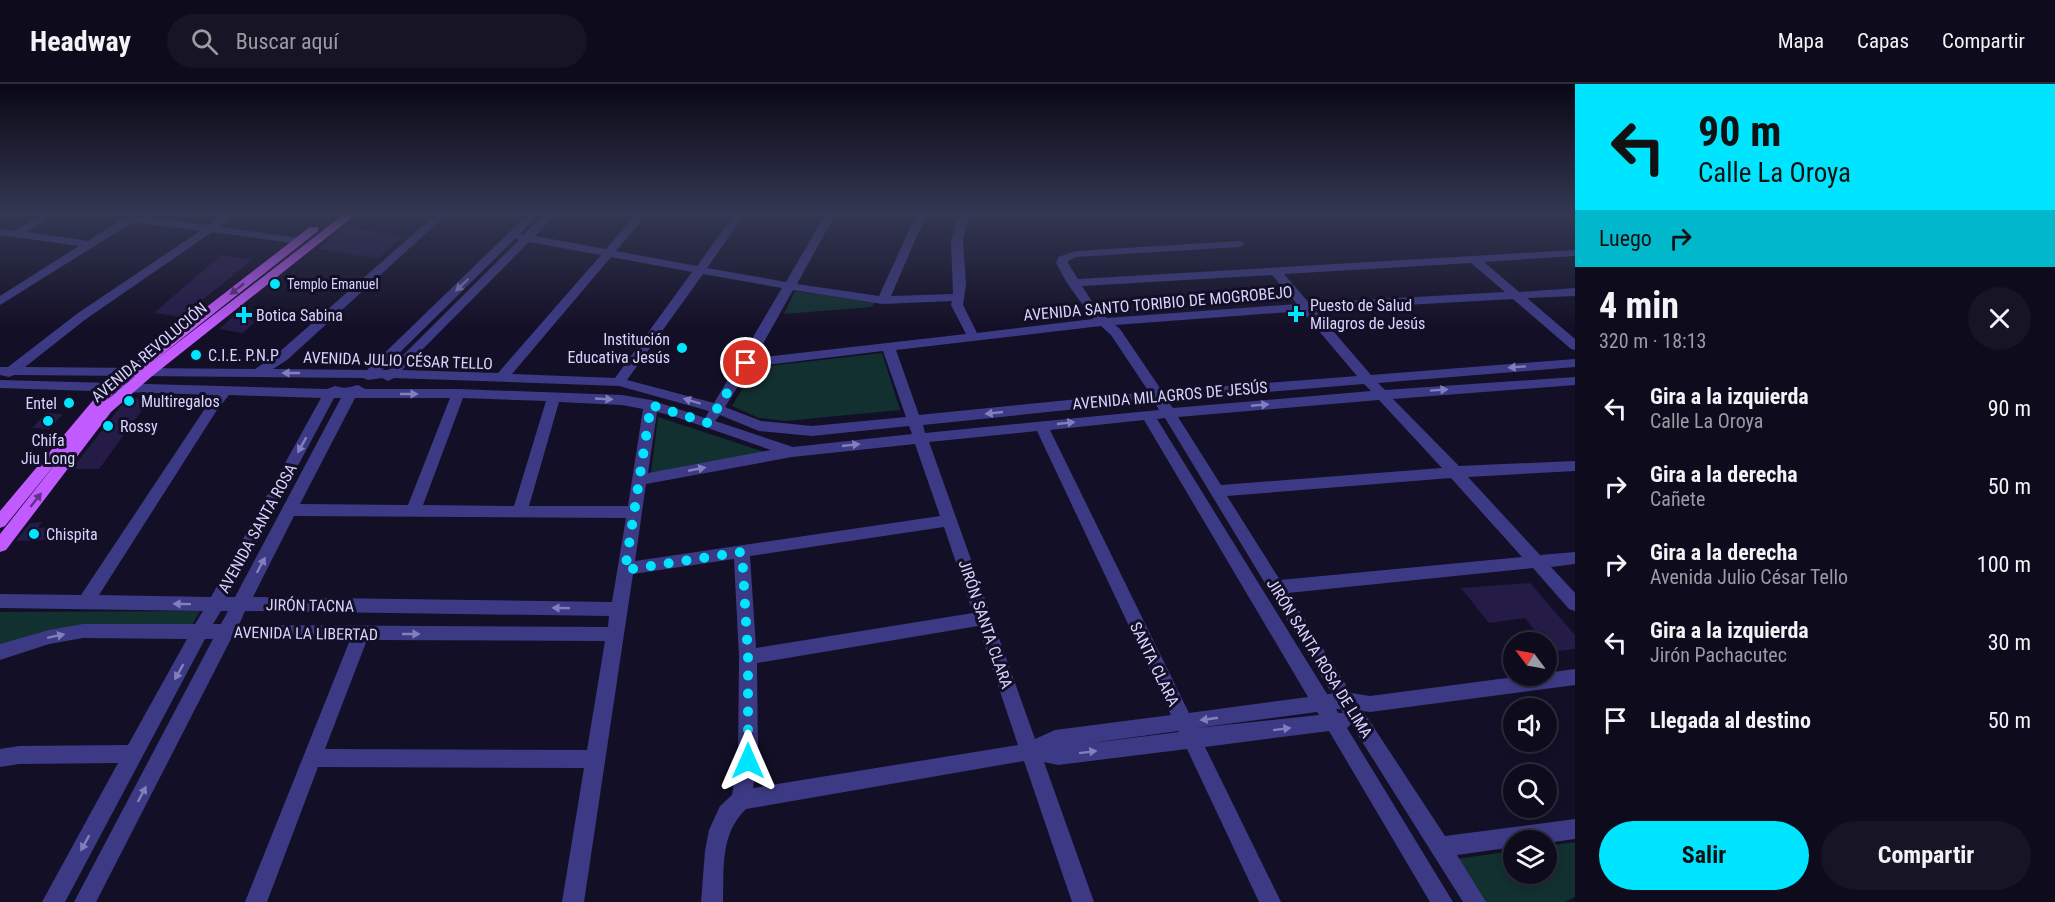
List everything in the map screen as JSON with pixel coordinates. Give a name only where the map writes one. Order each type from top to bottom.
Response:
[{"type":"main road","name":"AVENIDA REVOLUCIÓN","points":[[0,522],[111,388],[282,253]]},
{"type":"main road","name":"AVENIDA REVOLUCIÓN","points":[[0,546],[106,409],[127,389],[301,253]]},
{"type":"street","points":[[0,301],[73,253]]},
{"type":"street","points":[[0,383],[5,371],[174,253]]},
{"type":"street","points":[[258,373],[282,357],[398,253]]},
{"type":"street","points":[[330,394],[336,389],[364,379],[371,374],[494,253]]},
{"type":"street","points":[[350,394],[356,389],[385,380],[392,374],[512,253]]},
{"type":"street","points":[[500,379],[608,253]]},
{"type":"street","points":[[609,253],[788,286],[883,300],[958,297]]},
{"type":"street","points":[[619,382],[711,253]]},
{"type":"street","points":[[708,423],[746,363],[807,253]]},
{"type":"street","points":[[883,300],[904,253]]},
{"type":"street","points":[[958,253],[960,285],[957,305],[973,336]]},
{"type":"street","name":"JIRÓN SANTA ROSA DE LIMA","points":[[1093,253],[1067,256],[1062,259],[1062,263],[1092,313],[1116,332],[1158,396],[1356,718],[1475,902]]},
{"type":"street","points":[[1073,283],[1572,253]]},
{"type":"street","points":[[1474,259],[1575,346]]},
{"type":"street","points":[[1275,271],[1366,378],[1575,604]]},
{"type":"street","points":[[0,286],[20,288]]},
{"type":"street","name":"AVENIDA SANTO TORIBIO DE MOGROBEJO","points":[[746,363],[1104,322],[1306,307],[1575,292]]},
{"type":"street","name":"JIRÓN SANTA CLARA","points":[[888,346],[1083,902]]},
{"type":"street","name":"AVENIDA MILAGROS DE JESÚS","points":[[770,445],[793,452],[918,429],[1158,396],[1575,363]]},
{"type":"street","name":"AVENIDA JULIO CÉSAR TELLO","points":[[5,371],[146,374],[392,374],[619,382],[717,409],[759,426],[788,430]]},
{"type":"street","name":"AVENIDA MILAGROS DE JESÚS","points":[[788,430],[1041,425],[1381,394],[1575,381]]},
{"type":"street","name":"AVENIDA JULIO CÉSAR TELLO","points":[[0,383],[127,389],[330,394],[458,393],[622,400],[651,405],[770,445]]},
{"type":"street","points":[[85,603],[212,407],[225,391]]},
{"type":"street","points":[[413,511],[458,393]]},
{"type":"street","name":"AVENIDA SANTA ROSA","points":[[53,902],[330,394]]},
{"type":"street","name":"AVENIDA SANTA ROSA","points":[[86,902],[350,394]]},
{"type":"street","points":[[520,512],[554,396]]},
{"type":"street","points":[[573,902],[651,405]]},
{"type":"street","name":"JIRÓN SANTA ROSA DE LIMA","points":[[1148,415],[1442,902]]},
{"type":"street","name":"SANTA CLARA","points":[[1041,425],[1270,902]]},
{"type":"street","points":[[639,480],[793,452]]},
{"type":"street","points":[[1216,491],[1455,472],[1575,466]]},
{"type":"street","points":[[290,510],[634,512]]},
{"type":"street","points":[[625,570],[950,520]]},
{"type":"street","points":[[741,800],[748,761],[748,657],[742,552]]},
{"type":"street","points":[[1277,587],[1575,558]]},
{"type":"street","name":"JIRÓN TACNA","points":[[0,602],[619,609]]},
{"type":"street","points":[[748,657],[984,618]]},
{"type":"street","name":"AVENIDA LA LIBERTAD","points":[[0,652],[49,637],[82,631],[615,634]]},
{"type":"street","points":[[256,902],[361,634]]},
{"type":"street","points":[[1030,752],[1055,739],[1345,700],[1370,704],[1575,677]]},
{"type":"street","points":[[712,902],[719,830],[727,813],[741,800],[1030,752],[1058,756],[1334,723],[1356,718],[1370,704]]},
{"type":"street","points":[[0,758],[19,755],[134,754]]},
{"type":"street","points":[[312,758],[595,759]]},
{"type":"street","points":[[1440,847],[1575,829]]},
{"type":"green space","points":[[795,291],[876,302],[871,307],[784,314]]},
{"type":"green space","points":[[882,353],[900,410],[786,421],[759,418],[732,406],[749,378],[764,380],[763,376],[759,375],[759,367]]},
{"type":"green space","points":[[658,417],[765,452],[651,473]]},
{"type":"green space","points":[[200,611],[192,625],[0,646],[0,612]]},
{"type":"green space","points":[[1575,842],[1575,897],[1565,902],[1483,902],[1456,859],[1503,852],[1503,884],[1557,884],[1557,845]]},
{"type":"building","points":[[344,253],[384,253],[378,259]]},
{"type":"building","points":[[221,255],[252,260],[181,317],[154,313]]},
{"type":"building","points":[[240,310],[257,313],[249,320],[256,321],[243,333],[219,329]]},
{"type":"building","points":[[130,398],[150,399],[99,469],[72,469],[120,407]]},
{"type":"building","name":"Chifa Jiu Long","points":[[46,413],[63,414],[49,429],[32,428]]},
{"type":"building","name":"Chispita","points":[[42,522],[38,528],[55,527],[46,540],[16,541],[30,523]]},
{"type":"building","points":[[1530,583],[1575,635],[1575,649],[1557,651],[1557,632],[1536,632],[1525,618],[1489,623],[1461,588]]},
{"type":"place","name":"Templo Emanuel","points":[[275,284]]},
{"type":"place","name":"Puesto de Salud Milagros de Jesús","points":[[1296,314]]},
{"type":"place","name":"Botica Sabina","points":[[244,315]]},
{"type":"place","name":"Institución Educativa Jesús","points":[[682,348]]},
{"type":"place","name":"C.I.E. P.N.P","points":[[196,355]]},
{"type":"place","name":"Multiregalos","points":[[129,401]]},
{"type":"place","name":"Entel","points":[[69,403]]},
{"type":"place","name":"Chifa Jiu Long","points":[[48,421]]},
{"type":"place","name":"Rossy","points":[[108,426]]},
{"type":"place","name":"Chispita","points":[[34,534]]},
{"type":"route","points":[[746,363],[708,423],[651,405],[625,570],[742,552],[748,657],[748,761]]}]
